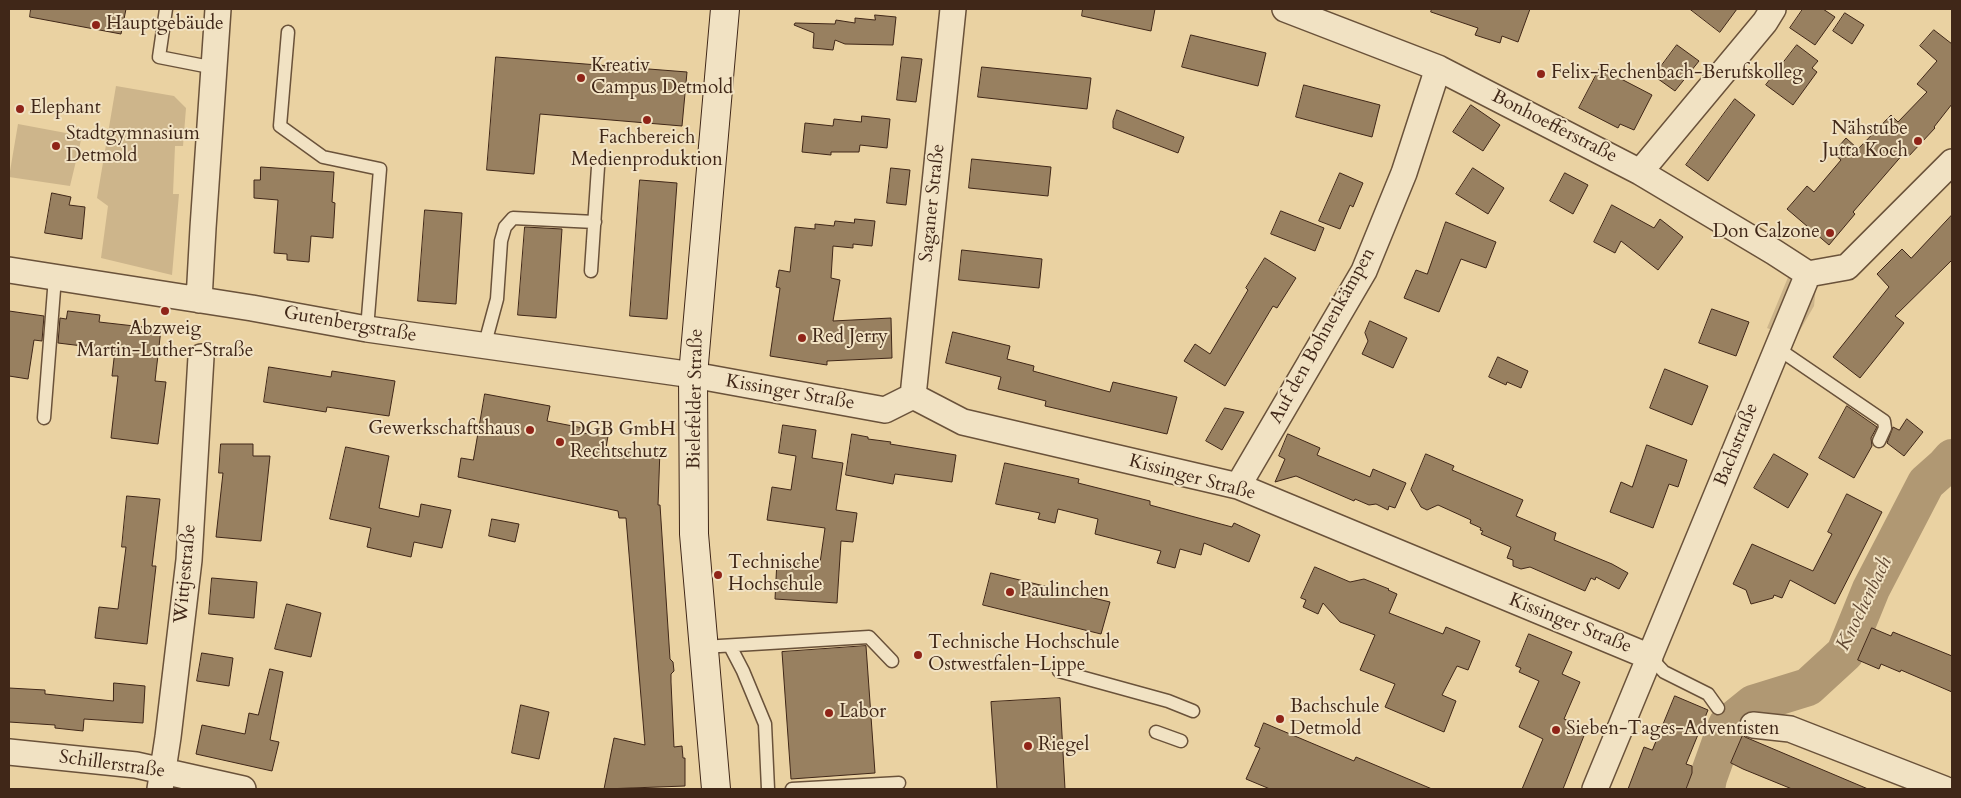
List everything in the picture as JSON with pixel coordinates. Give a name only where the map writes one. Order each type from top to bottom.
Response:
[{"type":"main road","name":"Bielefelder Straße","points":[[716,789],[694,534],[693,375],[724,9]]},
{"type":"street","points":[[199,300],[218,9]]},
{"type":"street","name":"Saganer Straße","points":[[912,396],[953,9]]},
{"type":"street","name":"Bonhoefferstraße","points":[[1286,9],[1438,68],[1640,172],[1808,274]]},
{"type":"street","points":[[1640,172],[1765,22],[1773,9]]},
{"type":"street","name":"Auf den Bohnenkämpen","points":[[1238,486],[1364,270],[1404,173],[1438,68]]},
{"type":"street","points":[[1808,274],[1847,267],[1952,162]]},
{"type":"street","name":"Gutenbergstraße","points":[[9,270],[484,347],[536,352],[693,375]]},
{"type":"street","name":"Bachstraße","points":[[1594,789],[1808,274]]},
{"type":"street","name":"Wittjestraße","points":[[161,780],[189,560],[201,357]]},
{"type":"street","name":"Kissinger Straße","points":[[693,375],[885,410],[912,396],[964,422],[1238,486],[1650,657]]},
{"type":"street","points":[[1753,725],[1790,730],[1915,784],[1944,789]]},
{"type":"street","name":"Schillerstraße","points":[[9,752],[136,765],[161,780],[243,789]]},
{"type":"lane","points":[[166,9],[159,57],[215,68]]},
{"type":"lane","points":[[288,32],[280,126],[323,157],[380,169],[367,329]]},
{"type":"lane","points":[[591,271],[598,167]]},
{"type":"lane","points":[[484,347],[495,313],[501,242],[505,227],[513,218],[594,222]]},
{"type":"lane","points":[[44,418],[55,277]]},
{"type":"lane","points":[[1777,348],[1884,421],[1885,428],[1879,441]]},
{"type":"lane","points":[[703,647],[869,637],[892,661]]},
{"type":"lane","points":[[730,646],[743,671],[765,724],[768,789]]},
{"type":"lane","name":"Kissinger Straße","points":[[1650,657],[1664,672],[1708,694],[1718,708]]},
{"type":"lane","points":[[1060,671],[1168,701],[1193,710]]},
{"type":"lane","points":[[1156,732],[1180,741]]},
{"type":"lane","points":[[792,789],[899,783]]},
{"type":"shaded area","points":[[116,86],[174,96],[186,108],[183,146],[175,146],[173,194],[179,194],[172,275],[101,258],[108,206],[97,198]]},
{"type":"shaded area","points":[[18,124],[82,136],[70,186],[9,177]]},
{"type":"shaded area","points":[[1789,275],[1791,283],[1772,330],[1767,328]]},
{"type":"shaded area","points":[[1816,287],[1814,306],[1791,346],[1811,290]]},
{"type":"building","name":"Hauptgebäude","points":[[31,9],[126,9],[121,34],[30,17]]},
{"type":"building","points":[[1083,9],[1155,9],[1151,31],[1082,16]]},
{"type":"building","points":[[1432,9],[1530,9],[1518,42],[1502,36],[1500,43],[1475,35],[1478,28],[1431,12]]},
{"type":"building","points":[[1690,9],[1737,9],[1720,32]]},
{"type":"building","points":[[1803,9],[1823,9],[1835,17],[1815,45],[1790,28]]},
{"type":"building","points":[[1845,13],[1864,25],[1852,44],[1833,31]]},
{"type":"building","points":[[875,15],[896,17],[893,45],[845,44],[835,40],[833,50],[813,48],[814,33],[794,25],[795,23],[835,24],[836,20],[855,23],[855,18],[875,20]]},
{"type":"building","points":[[1934,30],[1952,44],[1952,104],[1935,128],[1908,157],[1904,153],[1853,212],[1855,214],[1829,245],[1787,209],[1807,186],[1814,192],[1841,160],[1833,153],[1846,138],[1858,149],[1891,115],[1898,122],[1927,92],[1917,84],[1937,61],[1920,46]]},
{"type":"building","points":[[1191,35],[1266,53],[1258,86],[1182,67]]},
{"type":"building","points":[[1677,45],[1699,61],[1675,91],[1654,76]]},
{"type":"building","points":[[1797,45],[1818,61],[1812,68],[1817,72],[1793,105],[1766,85]]},
{"type":"building","name":"Fachbereich Medienproduktion","points":[[496,57],[687,72],[682,126],[540,114],[534,174],[487,170]]},
{"type":"building","points":[[902,57],[922,59],[916,102],[897,100]]},
{"type":"building","points":[[982,67],[1091,78],[1087,109],[978,97]]},
{"type":"building","points":[[1600,68],[1652,95],[1634,130],[1620,124],[1618,128],[1579,108]]},
{"type":"building","points":[[1304,85],[1380,105],[1372,137],[1296,117]]},
{"type":"building","points":[[1735,99],[1755,115],[1708,181],[1686,165]]},
{"type":"building","points":[[1471,105],[1500,125],[1483,151],[1453,132]]},
{"type":"building","points":[[1117,110],[1184,137],[1178,153],[1113,128],[1113,121]]},
{"type":"building","points":[[862,116],[890,119],[887,148],[860,145],[859,152],[831,152],[831,155],[802,152],[805,123],[833,126],[834,119],[861,122]]},
{"type":"building","points":[[972,159],[1051,167],[1048,196],[969,188]]},
{"type":"building","points":[[261,167],[334,172],[332,202],[335,203],[333,238],[311,236],[309,262],[287,260],[287,254],[274,253],[278,200],[254,198],[254,180],[260,180]]},
{"type":"building","points":[[891,168],[910,170],[906,205],[887,203]]},
{"type":"building","points":[[1473,168],[1504,188],[1488,214],[1456,194]]},
{"type":"building","points":[[1340,173],[1363,183],[1353,207],[1350,205],[1340,229],[1319,221]]},
{"type":"building","points":[[1565,173],[1588,185],[1573,214],[1550,201]]},
{"type":"building","points":[[640,180],[677,183],[667,319],[630,316]]},
{"type":"building","points":[[52,193],[71,197],[69,205],[85,207],[82,239],[45,233]]},
{"type":"building","points":[[1612,205],[1654,228],[1660,219],[1683,237],[1658,270],[1621,241],[1615,253],[1594,242]]},
{"type":"building","points":[[425,210],[462,213],[456,304],[418,301]]},
{"type":"building","points":[[1281,211],[1324,228],[1315,251],[1271,234]]},
{"type":"building","points":[[1952,215],[1952,260],[1895,316],[1904,323],[1860,378],[1833,357],[1889,287],[1877,274],[1902,249],[1911,258]]},
{"type":"building","points":[[855,219],[875,221],[872,246],[853,244],[853,248],[833,246],[831,278],[840,280],[833,321],[891,318],[892,358],[827,361],[827,365],[770,356],[780,288],[776,287],[779,270],[790,272],[795,227],[815,229],[815,224],[834,226],[835,221],[854,223]]},
{"type":"building","points":[[1446,222],[1496,242],[1486,268],[1461,259],[1439,312],[1404,298],[1416,270],[1427,274]]},
{"type":"building","points":[[525,227],[562,229],[556,318],[518,315]]},
{"type":"building","points":[[962,250],[1042,259],[1039,288],[959,280]]},
{"type":"building","points":[[1265,258],[1296,278],[1277,308],[1273,306],[1225,386],[1184,361],[1195,344],[1210,354],[1248,290],[1246,288]]},
{"type":"building","points":[[1712,309],[1749,322],[1736,356],[1699,343]]},
{"type":"building","points":[[9,311],[44,316],[42,341],[34,340],[28,379],[9,376]]},
{"type":"building","points":[[68,311],[100,315],[99,322],[161,329],[155,381],[166,382],[158,444],[111,438],[118,376],[112,376],[115,350],[58,343],[60,318],[66,319]]},
{"type":"building","points":[[1370,321],[1407,338],[1393,368],[1362,354],[1368,341],[1365,333]]},
{"type":"building","points":[[953,332],[1010,346],[1007,359],[1034,366],[1033,371],[1110,392],[1113,382],[1177,397],[1167,434],[1045,406],[1046,401],[998,389],[1001,377],[946,363]]},
{"type":"building","points":[[1498,357],[1528,371],[1521,388],[1507,382],[1506,385],[1489,377]]},
{"type":"building","points":[[269,367],[331,377],[332,371],[395,381],[389,416],[327,407],[326,412],[264,402]]},
{"type":"building","points":[[1665,369],[1708,386],[1692,425],[1650,408]]},
{"type":"building","points":[[485,394],[550,406],[547,421],[583,428],[582,433],[608,436],[606,448],[660,449],[658,505],[660,505],[670,659],[673,662],[674,671],[671,674],[671,682],[674,747],[682,746],[683,758],[685,758],[685,786],[604,789],[614,738],[645,745],[626,518],[619,518],[618,511],[458,477],[461,458],[473,460]]},
{"type":"building","points":[[1847,406],[1877,427],[1871,438],[1872,446],[1854,478],[1819,458]]},
{"type":"building","points":[[1225,408],[1244,412],[1222,450],[1206,441]]},
{"type":"building","points":[[1907,419],[1923,432],[1904,456],[1887,443],[1893,427],[1899,430]]},
{"type":"building","points":[[783,425],[816,430],[812,458],[843,463],[836,510],[857,513],[853,542],[841,541],[837,603],[775,599],[777,560],[820,563],[825,528],[767,520],[772,487],[791,490],[796,456],[779,453]]},
{"type":"building","points":[[852,434],[868,437],[868,439],[891,442],[890,444],[956,455],[952,482],[895,474],[893,484],[846,475]]},
{"type":"building","points":[[1288,434],[1320,448],[1317,455],[1370,477],[1373,469],[1406,483],[1395,508],[1389,506],[1388,510],[1376,504],[1369,505],[1355,499],[1354,501],[1296,476],[1275,482],[1285,459],[1279,456]]},
{"type":"building","points":[[221,444],[253,444],[253,456],[270,456],[261,541],[216,537],[223,473],[219,473]]},
{"type":"building","points":[[1647,445],[1687,460],[1678,487],[1669,484],[1653,528],[1610,512],[1621,482],[1632,487]]},
{"type":"building","points":[[346,447],[389,456],[379,508],[419,517],[421,504],[451,510],[442,548],[414,542],[411,557],[367,547],[371,528],[330,519]]},
{"type":"building","points":[[1426,454],[1454,466],[1452,470],[1523,500],[1516,516],[1556,533],[1554,540],[1612,564],[1628,573],[1619,589],[1596,577],[1595,580],[1591,578],[1585,591],[1530,567],[1521,569],[1513,566],[1513,560],[1507,558],[1511,547],[1481,534],[1483,531],[1480,530],[1481,528],[1470,523],[1471,520],[1438,505],[1427,510],[1421,507],[1411,490]]},
{"type":"building","points":[[1774,454],[1808,474],[1788,508],[1754,488]]},
{"type":"building","points":[[1005,463],[1079,479],[1078,483],[1150,501],[1150,505],[1232,527],[1234,523],[1260,535],[1249,562],[1204,543],[1201,555],[1180,549],[1175,568],[1157,563],[1161,551],[1095,534],[1098,519],[1058,509],[1055,523],[1038,519],[1040,513],[996,504]]},
{"type":"building","points":[[1847,494],[1882,512],[1835,604],[1790,580],[1782,598],[1774,595],[1773,598],[1751,604],[1746,590],[1733,584],[1752,544],[1813,571],[1832,534],[1828,532]]},
{"type":"building","points":[[127,496],[160,499],[152,566],[156,566],[147,644],[95,638],[99,607],[118,609],[126,547],[122,547]]},
{"type":"building","points":[[492,519],[519,524],[515,542],[489,536]]},
{"type":"building","points":[[1315,567],[1350,582],[1364,579],[1389,589],[1397,594],[1389,613],[1443,634],[1446,627],[1480,641],[1468,670],[1457,666],[1442,695],[1456,701],[1444,732],[1385,707],[1395,684],[1360,670],[1375,635],[1340,622],[1323,603],[1318,614],[1303,607],[1306,600],[1301,598]]},
{"type":"building","points":[[991,573],[1110,602],[1101,634],[983,605]]},
{"type":"building","points":[[212,578],[257,582],[254,618],[209,614]]},
{"type":"building","points":[[287,604],[321,613],[311,657],[275,649]]},
{"type":"building","points":[[1872,628],[1891,636],[1893,632],[1952,656],[1952,692],[1901,670],[1900,672],[1881,664],[1879,669],[1858,660]]},
{"type":"building","points":[[1529,634],[1572,652],[1562,674],[1580,682],[1564,719],[1587,728],[1563,789],[1522,789],[1543,739],[1519,727],[1539,681],[1519,672],[1521,668],[1516,666]]},
{"type":"building","name":"Labor","points":[[866,646],[875,773],[791,779],[782,652]]},
{"type":"building","points":[[202,653],[233,658],[229,686],[197,681]]},
{"type":"building","points":[[270,669],[283,672],[270,740],[279,742],[272,771],[196,754],[202,725],[245,734],[249,713],[258,715]]},
{"type":"building","points":[[114,683],[145,686],[143,723],[84,719],[83,731],[55,728],[55,725],[9,722],[9,688],[45,690],[45,694],[113,701]]},
{"type":"building","points":[[1675,696],[1708,710],[1686,764],[1692,766],[1692,773],[1686,789],[1628,789],[1644,747],[1652,750]]},
{"type":"building","name":"Riegel","points":[[1060,698],[1065,789],[997,789],[991,702]]},
{"type":"building","points":[[521,705],[549,712],[539,759],[512,753]]},
{"type":"building","points":[[1264,723],[1354,761],[1356,757],[1432,789],[1270,789],[1246,779],[1260,748],[1255,746]]},
{"type":"building","points":[[1743,735],[1868,789],[1792,789],[1743,769],[1731,763]]},
{"type":"waterway","name":"Knochenbach","points":[[1706,789],[1708,778],[1727,725],[1753,704],[1808,687],[1845,653],[1871,589],[1926,483],[1952,458]]},
{"type":"place","name":"Hauptgebäude","points":[[96,25]]},
{"type":"place","name":"Felix-Fechenbach-Berufskolleg","points":[[1541,74]]},
{"type":"place","name":"Kreativ Campus Detmold","points":[[581,78]]},
{"type":"place","name":"Elephant","points":[[20,109]]},
{"type":"place","name":"Fachbereich Medienproduktion","points":[[647,120]]},
{"type":"place","name":"Nähstube Jutta Koch","points":[[1918,141]]},
{"type":"place","name":"Stadtgymnasium Detmold","points":[[56,146]]},
{"type":"place","name":"Don Calzone","points":[[1830,233]]},
{"type":"place","name":"Abzweig Martin-Luther-Straße","points":[[165,311]]},
{"type":"place","name":"Red Jerry","points":[[802,338]]},
{"type":"place","name":"Gewerkschaftshaus","points":[[530,430]]},
{"type":"place","name":"DGB GmbH Rechtschutz","points":[[560,442]]},
{"type":"place","name":"Technische Hochschule","points":[[718,575]]},
{"type":"place","name":"Paulinchen","points":[[1010,592]]},
{"type":"place","name":"Technische Hochschule Ostwestfalen-Lippe","points":[[918,655]]},
{"type":"place","name":"Labor","points":[[829,713]]},
{"type":"place","name":"Bachschule Detmold","points":[[1280,719]]},
{"type":"place","name":"Sieben-Tages-Adventisten","points":[[1556,730]]},
{"type":"place","name":"Riegel","points":[[1028,746]]}]
